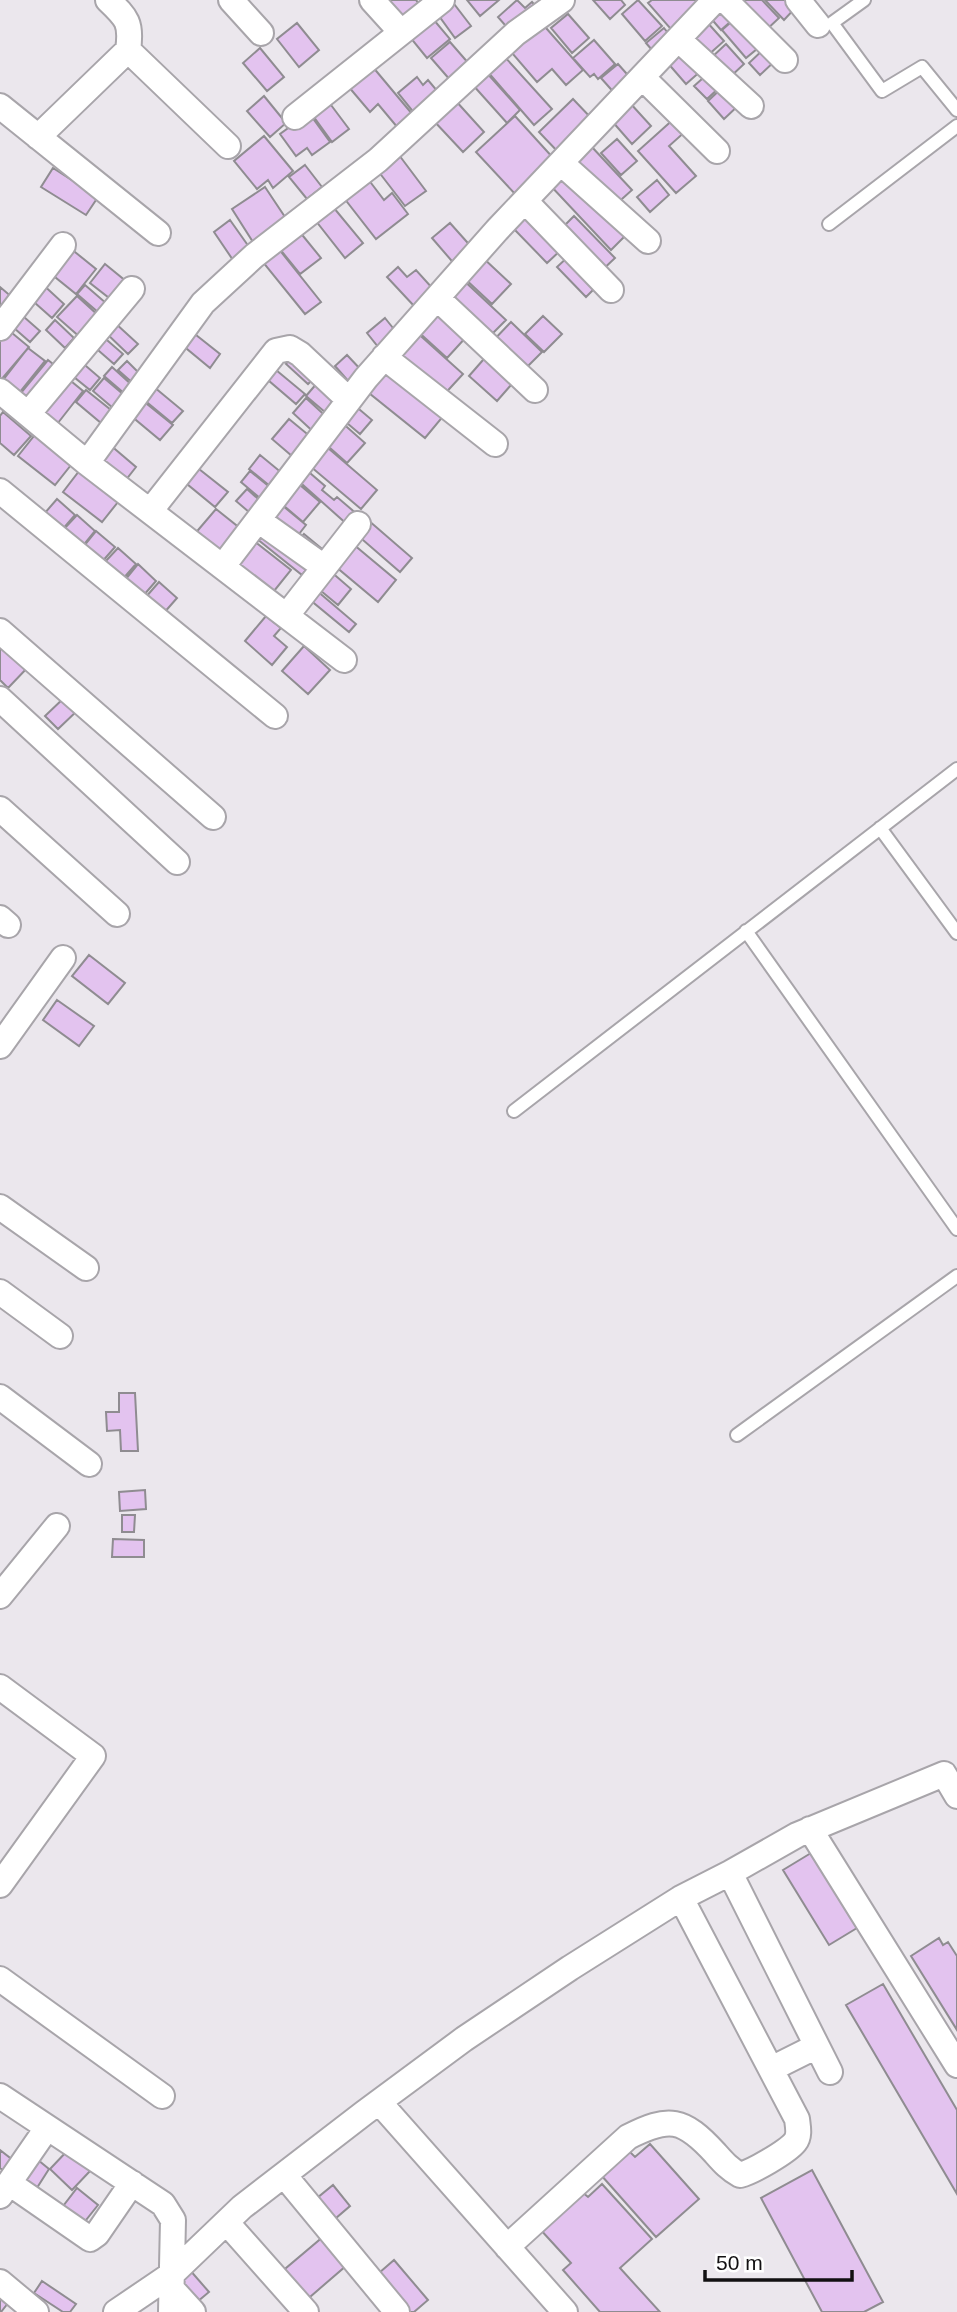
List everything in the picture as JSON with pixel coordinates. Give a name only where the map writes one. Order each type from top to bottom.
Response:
[{"type":"street","points":[[38,137],[128,50],[130,33],[127,17],[108,0]]},
{"type":"street","points":[[230,0],[261,33]]},
{"type":"street","points":[[372,0],[401,32]]},
{"type":"street","points":[[295,117],[442,0]]},
{"type":"street","points":[[88,463],[203,303],[254,256],[377,160],[516,33],[562,0]]},
{"type":"street","points":[[223,566],[384,357],[525,201],[715,0]]},
{"type":"street","points":[[725,0],[785,60]]},
{"type":"street","points":[[798,0],[818,25]]},
{"type":"street","points":[[678,39],[751,106]]},
{"type":"street","points":[[128,50],[228,146]]},
{"type":"street","points":[[642,77],[717,150]]},
{"type":"street","points":[[0,106],[158,233]]},
{"type":"street","points":[[561,163],[648,242]]},
{"type":"street","points":[[525,201],[611,290]]},
{"type":"street","points":[[0,328],[63,245]]},
{"type":"street","points":[[28,414],[132,289]]},
{"type":"street","points":[[437,298],[535,390]]},
{"type":"street","points":[[151,510],[276,351],[290,348],[299,354],[349,400]]},
{"type":"street","points":[[384,357],[495,444]]},
{"type":"street","points":[[0,391],[88,463],[344,660]]},
{"type":"street","points":[[0,491],[275,716]]},
{"type":"street","points":[[258,520],[324,567]]},
{"type":"street","points":[[287,615],[358,523]]},
{"type":"street","points":[[0,631],[213,817]]},
{"type":"street","points":[[0,699],[177,862]]},
{"type":"street","points":[[0,809],[117,914]]},
{"type":"street","points":[[0,1046],[63,958]]},
{"type":"street","points":[[0,1207],[86,1268]]},
{"type":"street","points":[[0,1292],[60,1336]]},
{"type":"street","points":[[0,1397],[89,1464]]},
{"type":"street","points":[[0,1595],[57,1526]]},
{"type":"street","points":[[0,1687],[93,1756],[0,1885]]},
{"type":"street","points":[[116,2312],[172,2291],[242,2207],[464,2039],[681,1898],[810,1829],[944,1774],[957,1796]]},
{"type":"street","points":[[810,1829],[957,2065]]},
{"type":"street","points":[[730,1873],[830,2072]]},
{"type":"street","points":[[507,2247],[628,2137],[649,2126],[667,2122],[682,2125],[712,2150],[729,2169],[740,2175],[751,2172],[796,2142],[799,2133],[797,2119],[681,1898]]},
{"type":"street","points":[[0,1979],[163,2096]]},
{"type":"street","points":[[771,2069],[817,2046]]},
{"type":"street","points":[[0,2096],[163,2204],[173,2220],[172,2291],[193,2312]]},
{"type":"street","points":[[379,2102],[565,2312]]},
{"type":"street","points":[[47,2128],[5,2190],[90,2239],[97,2234],[132,2183]]},
{"type":"street","points":[[284,2175],[397,2312]]},
{"type":"street","points":[[227,2223],[306,2312]]},
{"type":"street","points":[[0,2283],[36,2312]]},
{"type":"lane","points":[[864,0],[831,23],[882,90],[922,67],[957,110]]},
{"type":"lane","points":[[829,224],[957,126]]},
{"type":"lane","points":[[514,1111],[957,769]]},
{"type":"lane","points":[[880,828],[957,933]]},
{"type":"lane","points":[[746,931],[957,1228]]},
{"type":"lane","points":[[737,1435],[957,1276]]},
{"type":"building","points":[[384,0],[416,0],[426,12],[404,30]]},
{"type":"building","points":[[451,0],[471,26],[455,38],[434,9]]},
{"type":"building","points":[[467,0],[499,0],[480,16]]},
{"type":"building","points":[[517,0],[525,8],[532,2],[539,10],[512,33],[498,17]]},
{"type":"building","points":[[593,0],[621,0],[625,5],[610,19]]},
{"type":"building","points":[[638,0],[662,26],[645,41],[622,14]]},
{"type":"building","points":[[652,0],[708,0],[677,36],[648,3]]},
{"type":"building","points":[[734,0],[762,0],[779,18],[764,32]]},
{"type":"building","points":[[765,0],[794,0],[798,5],[784,20]]},
{"type":"building","points":[[724,1],[737,16],[721,30],[708,15]]},
{"type":"building","points":[[428,13],[450,39],[427,58],[405,31]]},
{"type":"building","points":[[568,14],[589,38],[572,53],[551,28]]},
{"type":"building","points":[[738,16],[763,44],[746,58],[722,30]]},
{"type":"building","points":[[539,20],[583,70],[566,85],[552,69],[537,82],[507,47]]},
{"type":"building","points":[[706,21],[724,41],[707,56],[689,37]]},
{"type":"building","points":[[297,23],[319,50],[299,67],[277,39]]},
{"type":"building","points":[[664,28],[675,42],[658,57],[646,43]]},
{"type":"building","points":[[594,40],[615,64],[598,79],[594,74],[590,77],[573,58]]},
{"type":"building","points":[[450,42],[470,65],[451,81],[431,58]]},
{"type":"building","points":[[726,44],[744,64],[729,78],[711,58]]},
{"type":"building","points":[[682,47],[702,70],[686,84],[666,61]]},
{"type":"building","points":[[260,48],[284,77],[267,91],[243,63]]},
{"type":"building","points":[[765,48],[776,60],[760,75],[749,63]]},
{"type":"building","points":[[504,56],[552,109],[534,125],[487,71]]},
{"type":"building","points":[[618,64],[634,82],[617,96],[601,78]]},
{"type":"building","points":[[372,66],[413,115],[398,128],[378,104],[370,112],[348,86]]},
{"type":"building","points":[[486,72],[520,110],[507,123],[472,84]]},
{"type":"building","points":[[710,72],[722,85],[707,99],[694,86]]},
{"type":"building","points":[[417,77],[423,85],[428,80],[444,99],[419,119],[398,93]]},
{"type":"building","points":[[725,85],[741,103],[724,119],[708,101]]},
{"type":"building","points":[[264,96],[286,123],[270,137],[247,111]]},
{"type":"building","points":[[573,99],[594,121],[560,154],[539,132]]},
{"type":"building","points":[[455,100],[484,132],[463,152],[433,120]]},
{"type":"building","points":[[328,101],[349,129],[332,142],[311,113]]},
{"type":"building","points":[[630,103],[651,126],[632,144],[611,120]]},
{"type":"building","points":[[309,113],[330,142],[312,155],[307,148],[296,156],[280,134]]},
{"type":"building","points":[[515,116],[555,160],[516,195],[476,152]]},
{"type":"building","points":[[676,117],[687,130],[669,146],[696,176],[676,193],[638,151]]},
{"type":"building","points":[[264,136],[293,171],[273,188],[268,180],[257,189],[234,161]]},
{"type":"building","points":[[617,139],[637,161],[621,175],[601,153]]},
{"type":"building","points":[[591,146],[632,190],[613,207],[572,163]]},
{"type":"building","points":[[396,151],[426,191],[405,206],[375,167]]},
{"type":"building","points":[[305,165],[322,187],[307,199],[289,177]]},
{"type":"building","points":[[564,167],[627,234],[611,250],[548,183]]},
{"type":"building","points":[[53,168],[98,197],[86,215],[41,187]]},
{"type":"building","points":[[368,179],[384,200],[392,193],[408,214],[376,239],[344,198]]},
{"type":"building","points":[[657,180],[669,195],[650,212],[637,197]]},
{"type":"building","points":[[265,187],[287,220],[253,242],[232,209]]},
{"type":"building","points":[[329,202],[363,243],[345,258],[312,216]]},
{"type":"building","points":[[529,213],[563,248],[547,263],[513,228]]},
{"type":"building","points":[[574,216],[615,258],[597,275],[557,233]]},
{"type":"building","points":[[230,220],[254,254],[237,266],[214,232]]},
{"type":"building","points":[[450,223],[475,251],[457,267],[432,238]]},
{"type":"building","points":[[299,231],[321,258],[300,274],[279,248]]},
{"type":"building","points":[[70,248],[96,269],[76,294],[50,273]]},
{"type":"building","points":[[278,248],[321,302],[305,314],[262,261]]},
{"type":"building","points":[[571,254],[600,283],[586,297],[557,267]]},
{"type":"building","points":[[481,256],[511,284],[492,304],[462,276]]},
{"type":"building","points":[[105,264],[127,282],[113,301],[90,283]]},
{"type":"building","points":[[398,267],[407,277],[416,270],[434,290],[415,307],[387,277]]},
{"type":"building","points":[[460,277],[506,320],[487,339],[442,297]]},
{"type":"building","points":[[39,281],[64,304],[52,318],[26,295]]},
{"type":"building","points":[[85,285],[114,310],[106,319],[77,294]]},
{"type":"building","points":[[0,287],[13,298],[0,313]]},
{"type":"building","points":[[77,296],[100,317],[81,338],[57,317]]},
{"type":"building","points":[[435,305],[468,335],[447,358],[414,328]]},
{"type":"building","points":[[16,310],[40,331],[30,342],[6,321]]},
{"type":"building","points":[[543,316],[562,334],[544,352],[525,334]]},
{"type":"building","points":[[385,318],[397,333],[379,348],[367,333]]},
{"type":"building","points":[[55,320],[74,338],[65,348],[46,330]]},
{"type":"building","points":[[114,322],[138,344],[128,354],[105,332]]},
{"type":"building","points":[[511,322],[542,352],[520,374],[490,344]]},
{"type":"building","points":[[6,328],[29,347],[0,381],[0,336]]},
{"type":"building","points":[[413,329],[463,374],[440,399],[390,354]]},
{"type":"building","points":[[191,331],[220,354],[210,368],[181,344]]},
{"type":"building","points":[[100,334],[123,354],[114,364],[91,344]]},
{"type":"building","points":[[28,348],[45,361],[16,397],[0,384]]},
{"type":"building","points":[[490,352],[518,377],[497,401],[469,376]]},
{"type":"building","points":[[294,354],[317,375],[308,384],[286,364]]},
{"type":"building","points":[[347,355],[363,372],[350,383],[335,366]]},
{"type":"building","points":[[48,360],[58,368],[30,402],[20,394]]},
{"type":"building","points":[[79,360],[100,378],[90,390],[69,373]]},
{"type":"building","points":[[127,361],[143,377],[135,385],[118,370]]},
{"type":"building","points":[[383,365],[445,414],[425,438],[364,389]]},
{"type":"building","points":[[112,367],[133,386],[125,394],[104,376]]},
{"type":"building","points":[[276,370],[305,394],[296,404],[268,380]]},
{"type":"building","points":[[66,377],[83,391],[54,428],[36,415]]},
{"type":"building","points":[[104,378],[124,395],[113,408],[93,391]]},
{"type":"building","points":[[318,382],[344,404],[332,418],[306,396]]},
{"type":"building","points":[[154,387],[183,411],[172,423],[143,399]]},
{"type":"building","points":[[86,390],[111,410],[101,423],[76,402]]},
{"type":"building","points":[[306,398],[332,422],[319,437],[293,413]]},
{"type":"building","points":[[142,400],[173,425],[160,440],[130,415]]},
{"type":"building","points":[[353,404],[372,420],[360,434],[341,418]]},
{"type":"building","points":[[3,412],[31,436],[14,455],[0,443],[0,416]]},
{"type":"building","points":[[289,419],[317,442],[299,462],[272,439]]},
{"type":"building","points":[[339,420],[365,443],[347,463],[321,440]]},
{"type":"building","points":[[38,431],[75,460],[55,485],[18,456]]},
{"type":"building","points":[[321,442],[377,490],[361,509],[304,461]]},
{"type":"building","points":[[109,444],[136,467],[125,481],[97,458]]},
{"type":"building","points":[[260,455],[288,478],[276,491],[249,469]]},
{"type":"building","points":[[83,466],[122,497],[102,522],[63,492]]},
{"type":"building","points":[[303,467],[325,486],[322,490],[334,500],[337,497],[358,515],[349,526],[294,477]]},
{"type":"building","points":[[199,469],[228,492],[215,507],[187,484]]},
{"type":"building","points":[[250,471],[277,493],[267,504],[241,482]]},
{"type":"building","points":[[294,480],[320,502],[303,522],[277,500]]},
{"type":"building","points":[[247,489],[266,506],[256,518],[236,501]]},
{"type":"building","points":[[57,499],[75,515],[62,530],[44,514]]},
{"type":"building","points":[[277,501],[306,525],[292,543],[263,519]]},
{"type":"building","points":[[216,509],[246,533],[223,561],[193,536]]},
{"type":"building","points":[[77,515],[95,531],[82,547],[63,530]]},
{"type":"building","points":[[368,520],[412,558],[400,572],[356,534]]},
{"type":"building","points":[[261,522],[312,563],[302,575],[251,534]]},
{"type":"building","points":[[96,531],[115,547],[101,563],[83,547]]},
{"type":"building","points":[[304,534],[327,553],[297,542]]},
{"type":"building","points":[[249,537],[291,570],[270,596],[228,562]]},
{"type":"building","points":[[353,544],[396,580],[378,602],[335,566]]},
{"type":"building","points":[[118,548],[136,564],[122,580],[104,563]]},
{"type":"building","points":[[138,564],[156,581],[143,596],[125,580]]},
{"type":"building","points":[[329,570],[351,589],[338,605],[315,586]]},
{"type":"building","points":[[159,582],[177,598],[163,614],[145,598]]},
{"type":"building","points":[[316,590],[356,624],[349,632],[309,599]]},
{"type":"building","points":[[266,616],[281,628],[274,636],[287,647],[272,665],[245,641]]},
{"type":"building","points":[[0,637],[30,665],[8,688],[0,680]]},
{"type":"building","points":[[304,646],[330,670],[308,694],[282,671]]},
{"type":"building","points":[[66,696],[79,709],[58,729],[45,716]]},
{"type":"building","points":[[89,955],[125,983],[108,1004],[72,976]]},
{"type":"building","points":[[57,1000],[94,1026],[79,1046],[43,1020]]},
{"type":"building","points":[[119,1393],[135,1393],[138,1451],[121,1451],[120,1430],[107,1431],[106,1412],[119,1412]]},
{"type":"building","points":[[145,1490],[146,1509],[120,1511],[119,1492]]},
{"type":"building","points":[[122,1515],[135,1515],[134,1532],[122,1532]]},
{"type":"building","points":[[113,1539],[144,1540],[144,1557],[112,1557]]},
{"type":"building","points":[[811,1853],[857,1928],[829,1945],[783,1870]]},
{"type":"building","points":[[939,1938],[943,1945],[948,1942],[957,1956],[957,2030],[911,1956]]},
{"type":"building","points":[[883,1984],[957,2110],[957,2194],[846,2005]]},
{"type":"building","points":[[650,2144],[699,2199],[656,2237],[601,2175],[629,2151],[635,2157]]},
{"type":"building","points":[[69,2149],[91,2170],[72,2190],[50,2169]]},
{"type":"building","points":[[0,2150],[14,2161],[5,2172],[0,2168]]},
{"type":"building","points":[[38,2160],[49,2169],[33,2194],[19,2184]]},
{"type":"building","points":[[812,2170],[883,2302],[864,2312],[822,2312],[761,2198]]},
{"type":"building","points":[[602,2184],[652,2239],[620,2268],[660,2312],[600,2312],[563,2270],[571,2263],[539,2228],[581,2191],[588,2197]]},
{"type":"building","points":[[333,2185],[350,2206],[329,2224],[311,2203]]},
{"type":"building","points":[[77,2188],[98,2205],[78,2230],[57,2214]]},
{"type":"building","points":[[324,2236],[347,2265],[303,2303],[279,2274]]},
{"type":"building","points":[[394,2260],[428,2300],[414,2312],[400,2312],[372,2279]]},
{"type":"building","points":[[189,2269],[209,2292],[197,2302],[177,2278]]},
{"type":"building","points":[[42,2281],[76,2304],[70,2312],[63,2312],[34,2293]]},
{"type":"building","points":[[0,2289],[12,2298],[1,2312],[0,2312]]}]
